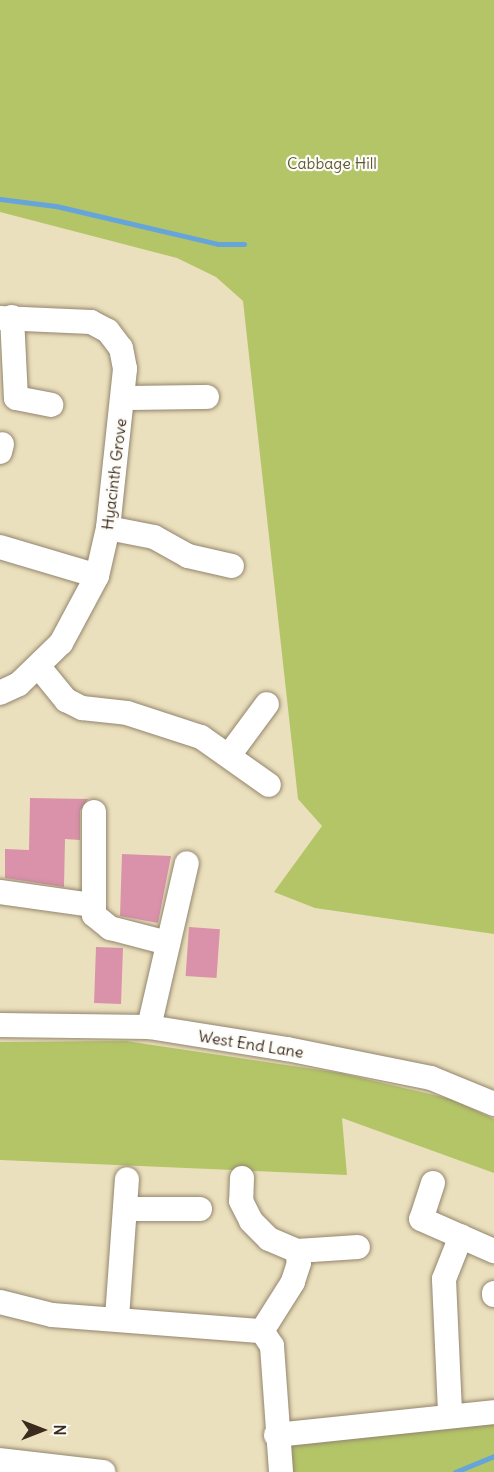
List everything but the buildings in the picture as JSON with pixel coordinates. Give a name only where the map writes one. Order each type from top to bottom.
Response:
[{"type":"street","name":"Hyacinth Grove","points":[[0,693],[39,667],[61,643],[97,576],[108,528],[123,398],[121,348],[108,331],[71,318],[6,318]]},
{"type":"street","points":[[6,318],[16,398],[51,405]]},
{"type":"street","points":[[123,398],[207,397]]},
{"type":"street","points":[[108,528],[154,537],[188,556],[232,566]]},
{"type":"street","points":[[0,547],[97,576]]},
{"type":"street","points":[[39,667],[66,700],[82,708],[127,713],[201,737],[230,754],[269,785]]},
{"type":"street","points":[[230,754],[267,704]]},
{"type":"street","points":[[94,812],[91,905],[104,925],[168,943]]},
{"type":"street","points":[[149,1028],[187,863]]},
{"type":"street","points":[[0,892],[91,905]]},
{"type":"street","name":"West End Lane","points":[[0,1025],[149,1028],[378,1065],[431,1078],[494,1104]]},
{"type":"street","points":[[242,1178],[241,1200],[251,1221],[269,1239],[297,1251],[358,1247]]},
{"type":"street","points":[[117,1318],[127,1179]]},
{"type":"street","points":[[433,1183],[421,1219],[494,1251]]},
{"type":"street","points":[[125,1209],[200,1209]]},
{"type":"street","points":[[450,1412],[444,1279],[461,1236]]},
{"type":"street","points":[[262,1331],[293,1282],[297,1251]]},
{"type":"street","points":[[0,1302],[52,1315],[117,1318],[262,1331]]},
{"type":"street","points":[[262,1331],[272,1346],[276,1435],[275,1469]]},
{"type":"street","points":[[276,1435],[450,1412],[494,1412]]},
{"type":"street","points":[[0,1460],[104,1472]]},
{"type":"green space","name":"Cabbage Hill","points":[[0,0],[494,0],[494,934],[315,908],[274,892],[322,826],[298,799],[243,301],[216,277],[177,258],[0,212]]},
{"type":"green space","points":[[126,1041],[340,1073],[451,1099],[494,1119],[494,1173],[342,1118],[347,1175],[0,1160],[0,1042]]},
{"type":"green space","points":[[494,1419],[494,1472],[293,1472],[286,1445]]},
{"type":"waterway","points":[[0,199],[56,206],[218,244],[244,244]]},
{"type":"waterway","points":[[455,1472],[494,1456]]}]
